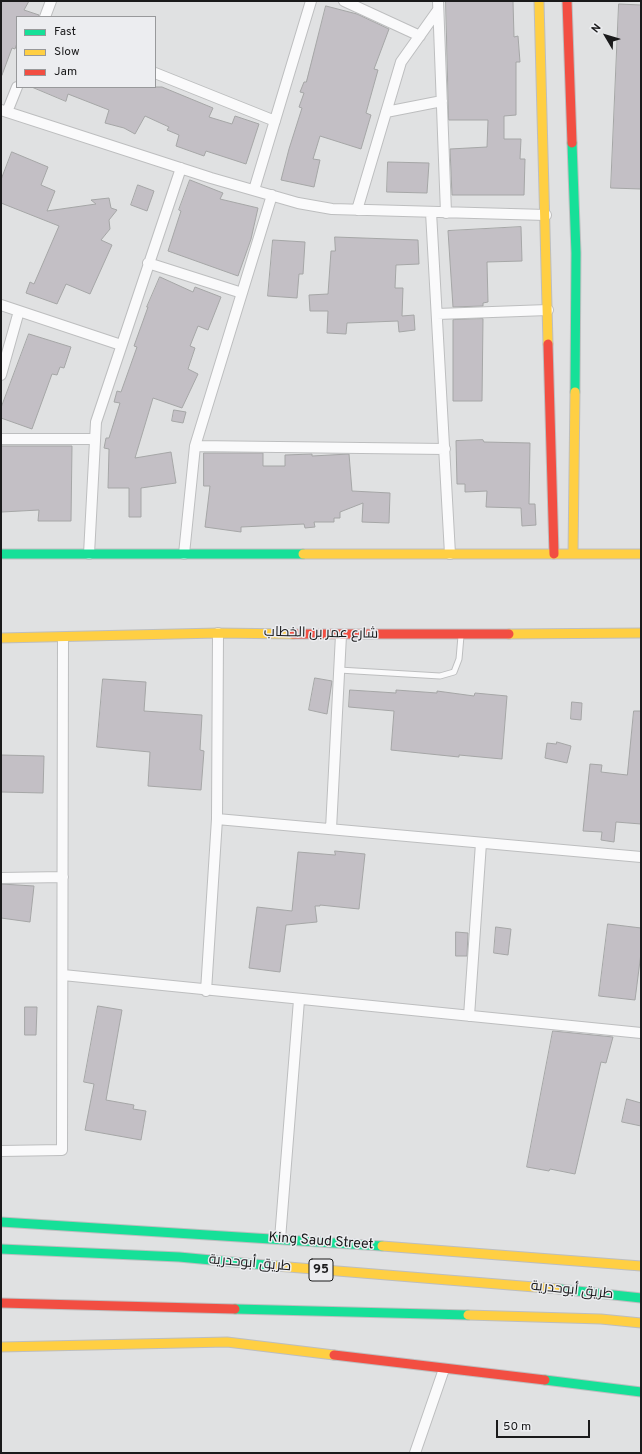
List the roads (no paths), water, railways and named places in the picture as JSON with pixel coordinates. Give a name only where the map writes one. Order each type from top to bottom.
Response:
[{"type":"main road","points":[[539,1],[554,554]]},
{"type":"main road","points":[[567,1],[576,252],[573,554]]},
{"type":"main road","points":[[1,554],[641,554]]},
{"type":"main road","name":"شارع عمر بن الخطاب","points":[[1,638],[63,638],[218,632],[341,635],[641,633]]},
{"type":"main road","name":"King Saud Street","points":[[1,1222],[280,1239],[641,1266]]},
{"type":"main road","name":"طريق أبوحدرية","points":[[1,1249],[179,1257],[331,1271],[587,1291],[641,1298]]},
{"type":"main road","name":"طريق أبوحدرية","points":[[1,1304],[601,1319],[641,1323]]},
{"type":"main road","points":[[601,1319],[641,1328]]},
{"type":"main road","points":[[1,1347],[227,1342],[641,1392]]},
{"type":"street","points":[[45,16],[51,1]]},
{"type":"street","points":[[254,190],[311,1]]},
{"type":"street","points":[[344,1],[420,36]]},
{"type":"street","points":[[357,210],[401,62],[420,36],[438,6]]},
{"type":"street","points":[[438,6],[446,213]]},
{"type":"street","points":[[156,73],[275,121]]},
{"type":"street","points":[[16,88],[4,111],[181,168],[272,195],[332,209],[546,215]]},
{"type":"street","points":[[386,112],[442,101]]},
{"type":"street","points":[[89,554],[96,422],[120,345],[181,168]]},
{"type":"street","points":[[184,554],[195,446],[272,195]]},
{"type":"street","points":[[431,212],[450,554]]},
{"type":"street","points":[[148,263],[242,294]]},
{"type":"street","points":[[1,305],[120,345]]},
{"type":"street","points":[[437,314],[548,310]]},
{"type":"street","points":[[1,376],[19,311]]},
{"type":"street","points":[[1,439],[95,439]]},
{"type":"street","points":[[195,446],[445,449]]},
{"type":"street","points":[[206,991],[217,819],[218,632]]},
{"type":"street","points":[[331,829],[341,635]]},
{"type":"street","points":[[1,1151],[62,1150],[63,638]]},
{"type":"street","points":[[217,819],[641,857]]},
{"type":"street","points":[[469,1016],[481,843]]},
{"type":"street","points":[[1,878],[63,877]]},
{"type":"street","points":[[63,975],[206,991],[641,1033]]},
{"type":"street","points":[[280,1239],[299,1000]]},
{"type":"street","points":[[415,1453],[444,1369]]},
{"type":"lane","points":[[339,670],[440,676],[454,672],[460,659],[461,634]]}]
